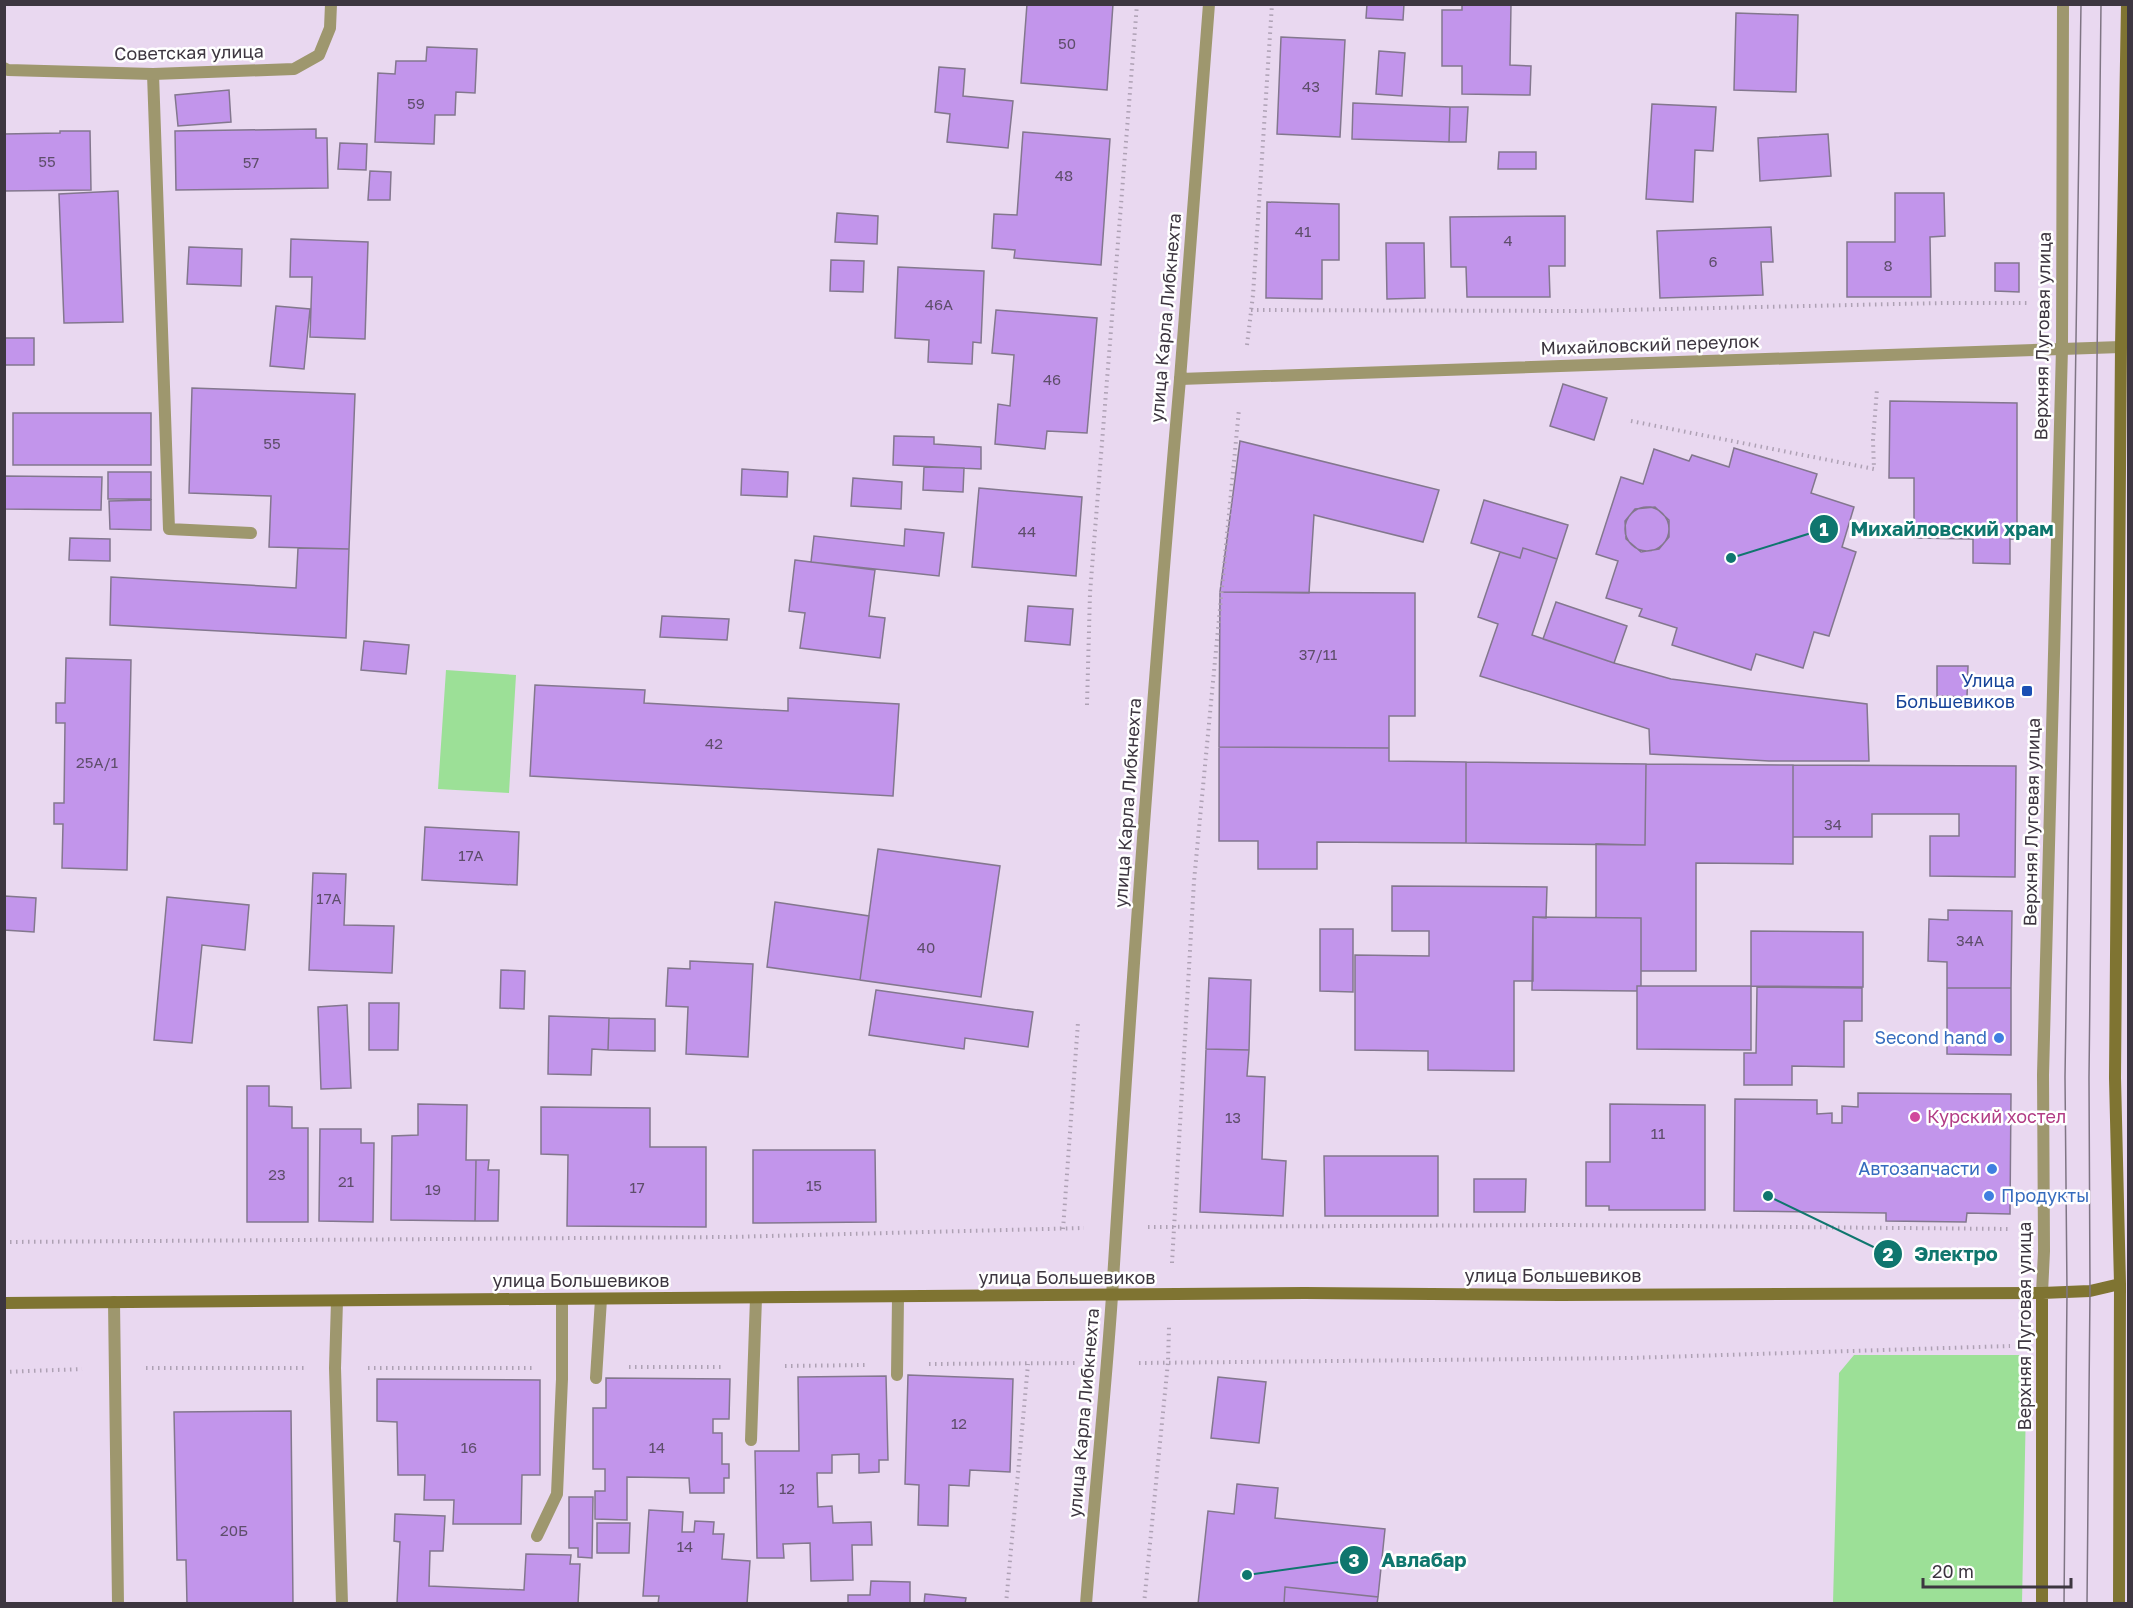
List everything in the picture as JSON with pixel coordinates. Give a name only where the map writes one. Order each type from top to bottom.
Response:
[{"type":"main road","points":[[2119,1604],[2124,1284],[2115,1066],[2121,347],[2127,4]]},
{"type":"main road","name":"улица Большевиков","points":[[4,1303],[1171,1296],[1305,1293],[1560,1295],[2042,1293],[2090,1291],[2124,1284]]},
{"type":"main road","name":"Верхняя Луговая улица","points":[[2042,1293],[2042,1604]]},
{"type":"street","name":"Советская улица","points":[[4,68],[8,70],[153,74],[294,69],[319,55],[330,28],[332,4]]},
{"type":"street","name":"улица Карла Либкнехта","points":[[1086,1604],[1112,1296],[1115,1227],[1209,4]]},
{"type":"street","name":"Верхняя Луговая улица","points":[[2042,1293],[2044,1251],[2043,1075],[2062,348],[2063,4]]},
{"type":"street","points":[[153,74],[169,529],[251,533]]},
{"type":"street","name":"Михайловский переулок","points":[[1180,380],[2121,347]]},
{"type":"street","points":[[750,1440],[756,1298]]},
{"type":"street","points":[[897,1370],[898,1298]]},
{"type":"street","points":[[596,1372],[601,1299]]},
{"type":"street","points":[[537,1536],[557,1494],[562,1300]]},
{"type":"street","points":[[337,1301],[335,1368],[342,1604]]},
{"type":"street","points":[[114,1302],[118,1604]]},
{"type":"path","points":[[1087,705],[1090,593],[1137,4]]},
{"type":"path","points":[[1144,1604],[1167,1362],[1194,881],[1242,378],[1251,310],[1272,4]]},
{"type":"path","points":[[1251,310],[1578,311],[2031,303]]},
{"type":"path","points":[[1631,421],[1874,469],[1873,440],[1879,355]]},
{"type":"path","points":[[1063,1229],[1078,1022]]},
{"type":"path","points":[[4,1242],[729,1237],[1115,1227],[1564,1225],[2020,1229],[2044,1251]]},
{"type":"path","points":[[596,1372],[754,1367],[897,1370],[1028,1364],[1629,1358],[2042,1345]]},
{"type":"path","points":[[1006,1604],[1028,1364]]},
{"type":"path","points":[[4,1372],[115,1368],[562,1368]]},
{"type":"green space","points":[[446,670],[516,675],[509,793],[438,789]]},
{"type":"green space","points":[[1854,1355],[2027,1355],[2022,1603],[1833,1603],[1839,1373]]},
{"type":"building","points":[[1027,4],[1113,4],[1107,90],[1021,83]]},
{"type":"building","points":[[1367,4],[1404,4],[1403,20],[1366,18]]},
{"type":"building","points":[[1462,4],[1511,4],[1510,65],[1531,66],[1530,95],[1462,94],[1462,66],[1442,66],[1442,10],[1462,10]]},
{"type":"building","points":[[1736,13],[1798,15],[1796,92],[1734,90]]},
{"type":"building","points":[[1281,37],[1345,40],[1340,137],[1277,134]]},
{"type":"building","points":[[427,47],[477,49],[475,93],[456,92],[455,115],[435,115],[434,144],[375,142],[378,73],[395,74],[396,61],[426,61]]},
{"type":"building","points":[[1379,51],[1405,53],[1402,96],[1376,94]]},
{"type":"building","points":[[939,67],[965,69],[963,96],[1013,101],[1008,148],[947,142],[950,114],[935,112]]},
{"type":"building","points":[[229,90],[231,122],[178,126],[175,95]]},
{"type":"building","points":[[1353,103],[1450,107],[1449,142],[1352,139]]},
{"type":"building","points":[[1652,104],[1716,107],[1713,151],[1695,150],[1693,202],[1646,199]]},
{"type":"building","points":[[1450,107],[1468,107],[1466,142],[1449,142]]},
{"type":"building","points":[[316,129],[316,138],[327,138],[328,188],[176,190],[175,131]]},
{"type":"building","points":[[60,131],[90,131],[91,190],[4,191],[4,134],[60,133]]},
{"type":"building","points":[[1023,132],[1110,139],[1101,265],[1014,258],[1015,250],[992,248],[994,214],[1017,215]]},
{"type":"building","points":[[1828,134],[1831,176],[1760,181],[1758,138]]},
{"type":"building","points":[[340,143],[367,144],[366,170],[338,169]]},
{"type":"building","points":[[1499,152],[1536,152],[1536,169],[1498,169]]},
{"type":"building","points":[[370,171],[391,172],[390,200],[368,200]]},
{"type":"building","points":[[118,191],[123,322],[64,323],[59,194]]},
{"type":"building","points":[[1895,193],[1944,193],[1945,236],[1930,237],[1931,297],[1847,297],[1847,242],[1895,242]]},
{"type":"building","points":[[1267,202],[1339,204],[1339,260],[1322,260],[1322,299],[1266,298]]},
{"type":"building","points":[[837,213],[878,216],[877,244],[835,242]]},
{"type":"building","points":[[1565,216],[1565,266],[1549,266],[1550,297],[1467,297],[1466,267],[1451,267],[1450,217]]},
{"type":"building","points":[[1771,227],[1773,262],[1761,262],[1763,295],[1660,298],[1657,231]]},
{"type":"building","points":[[291,239],[368,242],[365,339],[310,337],[312,277],[290,277]]},
{"type":"building","points":[[1386,243],[1424,243],[1425,298],[1387,299]]},
{"type":"building","points":[[189,247],[242,249],[241,286],[187,284]]},
{"type":"building","points":[[831,260],[864,261],[863,292],[830,291]]},
{"type":"building","points":[[1995,263],[2019,263],[2019,292],[1995,291]]},
{"type":"building","points":[[898,267],[984,271],[981,343],[973,342],[972,364],[928,362],[929,340],[895,338]]},
{"type":"building","points":[[276,306],[310,309],[304,369],[270,366]]},
{"type":"building","points":[[996,310],[1097,318],[1087,433],[1047,431],[1045,449],[995,444],[998,404],[1010,406],[1014,355],[992,353]]},
{"type":"building","points":[[4,338],[34,338],[34,365],[4,365]]},
{"type":"building","points":[[1563,384],[1607,398],[1594,440],[1550,426]]},
{"type":"building","points":[[192,388],[355,394],[349,549],[269,547],[271,496],[189,493]]},
{"type":"building","points":[[1890,401],[2017,403],[2017,539],[2010,539],[2010,564],[1973,563],[1973,539],[1914,538],[1914,478],[1889,478]]},
{"type":"building","points":[[13,413],[151,413],[151,465],[13,465]]},
{"type":"building","points":[[894,436],[934,437],[934,444],[981,447],[981,469],[893,465]]},
{"type":"building","points":[[1240,441],[1439,490],[1423,542],[1314,515],[1309,593],[1220,592]]},
{"type":"building","points":[[1734,448],[1817,474],[1811,493],[1854,507],[1842,547],[1856,552],[1829,636],[1814,632],[1803,668],[1756,654],[1751,670],[1672,645],[1677,628],[1639,616],[1642,609],[1606,598],[1618,561],[1596,554],[1621,477],[1643,484],[1654,449],[1689,461],[1692,455],[1729,467]],"holes":[[[1655,507],[1669,520],[1669,537],[1659,549],[1641,552],[1626,539],[1625,521],[1635,509]]]},
{"type":"building","points":[[924,467],[964,468],[963,492],[923,490]]},
{"type":"building","points":[[742,469],[788,472],[787,497],[741,495]]},
{"type":"building","points":[[108,472],[151,472],[151,499],[108,499]]},
{"type":"building","points":[[4,476],[102,477],[101,510],[4,509]]},
{"type":"building","points":[[853,478],[902,482],[901,509],[851,506]]},
{"type":"building","points":[[979,488],[1082,497],[1076,576],[972,567]]},
{"type":"building","points":[[151,500],[151,530],[110,529],[109,501]]},
{"type":"building","points":[[1484,500],[1568,525],[1557,559],[1523,548],[1520,558],[1471,543]]},
{"type":"building","points":[[1647,507],[1656,508],[1663,513],[1668,520],[1668,538],[1663,545],[1656,550],[1647,551],[1638,550],[1631,545],[1626,538],[1625,529],[1626,520],[1631,513],[1638,508]]},
{"type":"building","points":[[905,529],[944,533],[939,576],[811,562],[814,536],[904,546]]},
{"type":"building","points":[[70,538],[110,539],[110,561],[69,560]]},
{"type":"building","points":[[298,548],[349,549],[346,638],[110,625],[111,577],[296,588]]},
{"type":"building","points":[[1523,548],[1557,559],[1532,635],[1614,663],[1671,679],[1867,704],[1869,761],[1769,761],[1650,754],[1649,729],[1480,676],[1498,624],[1478,617],[1500,552],[1520,558]]},
{"type":"building","points":[[795,560],[875,570],[869,616],[885,618],[880,658],[800,648],[805,613],[789,611]]},
{"type":"building","points":[[1220,592],[1415,593],[1415,716],[1389,716],[1389,748],[1219,747]]},
{"type":"building","points":[[1556,602],[1627,626],[1614,663],[1543,639]]},
{"type":"building","points":[[1028,606],[1073,609],[1070,645],[1025,641]]},
{"type":"building","points":[[662,616],[729,619],[727,640],[660,637]]},
{"type":"building","points":[[364,641],[409,645],[406,674],[361,670]]},
{"type":"building","points":[[66,658],[131,660],[127,870],[62,868],[63,824],[54,824],[54,803],[64,803],[65,723],[56,723],[56,703],[65,703]]},
{"type":"building","points":[[1937,666],[1968,666],[1967,697],[1937,696]]},
{"type":"building","points":[[535,685],[645,690],[644,703],[788,711],[788,698],[899,704],[893,796],[530,776]]},
{"type":"building","points":[[1219,747],[1389,748],[1389,761],[1466,762],[1466,843],[1317,842],[1317,869],[1258,869],[1258,841],[1219,841]]},
{"type":"building","points":[[1466,762],[1646,764],[1645,845],[1466,843]]},
{"type":"building","points":[[1646,764],[1793,765],[1793,864],[1696,863],[1696,971],[1641,971],[1641,918],[1596,918],[1596,844],[1645,845]]},
{"type":"building","points":[[1793,765],[2016,766],[2015,877],[1930,876],[1930,836],[1959,836],[1959,814],[1872,814],[1872,837],[1793,837]]},
{"type":"building","points":[[425,827],[519,832],[517,885],[422,880]]},
{"type":"building","points":[[878,849],[1000,866],[981,997],[860,980]]},
{"type":"building","points":[[313,873],[346,874],[344,925],[394,926],[392,973],[309,970]]},
{"type":"building","points":[[1392,886],[1547,887],[1546,918],[1533,917],[1533,981],[1514,981],[1514,1071],[1428,1070],[1428,1051],[1355,1050],[1355,955],[1429,956],[1429,931],[1392,931]]},
{"type":"building","points":[[4,896],[36,898],[34,932],[4,930]]},
{"type":"building","points":[[167,897],[249,905],[245,950],[202,945],[192,1043],[154,1040]]},
{"type":"building","points":[[775,902],[869,916],[860,980],[767,967]]},
{"type":"building","points":[[1948,910],[2012,911],[2011,988],[1947,988],[1947,962],[1928,961],[1929,919],[1948,920]]},
{"type":"building","points":[[1533,917],[1641,918],[1641,986],[1637,986],[1637,991],[1532,990]]},
{"type":"building","points":[[1320,929],[1353,929],[1353,992],[1320,991]]},
{"type":"building","points":[[1751,931],[1863,932],[1863,987],[1751,986]]},
{"type":"building","points":[[690,961],[753,964],[748,1057],[686,1054],[688,1007],[666,1006],[668,968],[690,969]]},
{"type":"building","points":[[501,970],[525,971],[524,1009],[500,1008]]},
{"type":"building","points":[[1209,978],[1251,980],[1249,1050],[1206,1049]]},
{"type":"building","points":[[1637,986],[1751,986],[1751,1050],[1637,1049]]},
{"type":"building","points":[[1757,987],[1862,988],[1862,1021],[1844,1021],[1844,1067],[1792,1066],[1792,1085],[1744,1085],[1744,1053],[1756,1053]]},
{"type":"building","points":[[1947,988],[2011,988],[2011,1055],[1947,1054]]},
{"type":"building","points":[[876,990],[1033,1012],[1028,1047],[965,1038],[964,1049],[869,1035]]},
{"type":"building","points":[[369,1003],[399,1003],[398,1050],[369,1050]]},
{"type":"building","points":[[347,1005],[351,1088],[321,1089],[318,1007]]},
{"type":"building","points":[[549,1016],[609,1018],[608,1050],[592,1049],[591,1075],[548,1074]]},
{"type":"building","points":[[609,1018],[655,1019],[655,1051],[608,1050]]},
{"type":"building","points":[[1206,1049],[1249,1050],[1247,1076],[1265,1077],[1262,1159],[1286,1161],[1283,1216],[1200,1212]]},
{"type":"building","points":[[247,1086],[269,1086],[269,1106],[292,1107],[292,1128],[308,1128],[308,1222],[247,1222]]},
{"type":"building","points":[[1858,1093],[2011,1094],[2010,1214],[1967,1213],[1966,1222],[1886,1221],[1886,1213],[1734,1211],[1735,1099],[1817,1100],[1817,1114],[1832,1113],[1832,1123],[1842,1123],[1842,1106],[1858,1107]]},
{"type":"building","points":[[418,1104],[467,1105],[466,1160],[476,1160],[475,1221],[391,1220],[392,1136],[418,1135]]},
{"type":"building","points":[[1610,1104],[1705,1105],[1705,1210],[1609,1210],[1609,1206],[1586,1206],[1586,1162],[1610,1162]]},
{"type":"building","points":[[541,1107],[650,1108],[650,1147],[706,1147],[706,1227],[567,1226],[568,1155],[541,1154]]},
{"type":"building","points":[[320,1129],[361,1129],[361,1143],[374,1143],[373,1222],[319,1221]]},
{"type":"building","points":[[753,1150],[875,1150],[876,1222],[753,1223]]},
{"type":"building","points":[[1324,1156],[1438,1156],[1438,1216],[1325,1216]]},
{"type":"building","points":[[476,1160],[489,1160],[488,1170],[499,1170],[498,1221],[475,1221]]},
{"type":"building","points":[[1474,1179],[1526,1179],[1525,1212],[1474,1212]]},
{"type":"building","points":[[908,1375],[1013,1379],[1010,1472],[970,1470],[969,1486],[949,1485],[948,1526],[918,1525],[919,1485],[905,1484]]},
{"type":"building","points":[[886,1376],[888,1460],[879,1460],[879,1472],[859,1473],[859,1454],[832,1455],[832,1473],[817,1473],[818,1507],[832,1506],[833,1523],[871,1522],[872,1545],[852,1545],[853,1580],[811,1581],[810,1543],[783,1544],[784,1558],[757,1558],[755,1451],[799,1451],[798,1377]]},
{"type":"building","points":[[1218,1377],[1266,1382],[1259,1443],[1211,1438]]},
{"type":"building","points":[[606,1378],[730,1379],[729,1419],[713,1419],[713,1433],[722,1433],[722,1464],[729,1464],[729,1478],[724,1478],[724,1493],[690,1493],[689,1478],[627,1477],[627,1520],[595,1519],[595,1491],[605,1491],[605,1469],[593,1469],[593,1408],[606,1408]]},
{"type":"building","points":[[377,1379],[540,1380],[540,1475],[522,1475],[521,1524],[453,1524],[454,1500],[424,1500],[425,1475],[398,1475],[397,1422],[377,1421]]},
{"type":"building","points":[[291,1411],[293,1604],[187,1604],[186,1560],[177,1560],[174,1412]]},
{"type":"building","points":[[1237,1484],[1278,1488],[1275,1518],[1385,1529],[1378,1597],[1285,1587],[1284,1604],[1198,1604],[1208,1511],[1234,1514]]},
{"type":"building","points":[[569,1497],[593,1497],[592,1558],[578,1557],[578,1548],[569,1548]]},
{"type":"building","points":[[649,1510],[683,1512],[682,1532],[694,1532],[695,1521],[714,1522],[713,1534],[724,1534],[722,1559],[750,1561],[747,1604],[658,1604],[659,1596],[643,1596]]},
{"type":"building","points":[[395,1514],[445,1516],[443,1551],[430,1551],[429,1586],[524,1590],[526,1554],[571,1555],[570,1564],[580,1564],[578,1604],[397,1604],[400,1542],[394,1541]]},
{"type":"building","points":[[597,1523],[630,1523],[629,1553],[597,1553]]},
{"type":"building","points":[[871,1581],[910,1582],[910,1604],[848,1604],[848,1595],[870,1595]]},
{"type":"building","points":[[1285,1587],[1378,1597],[1377,1604],[1284,1604]]},
{"type":"building","points":[[925,1594],[966,1598],[965,1604],[924,1604]]},
{"type":"tram line","points":[[2064,1604],[2067,1292],[2065,1077],[2081,4]]},
{"type":"tram line","points":[[2087,1604],[2090,1291],[2089,1078],[2101,4]]},
{"type":"place","name":"Михайловский храм","points":[[1731,558]]},
{"type":"place","name":"Улица Большевиков","points":[[2027,691]]},
{"type":"place","name":"Second hand","points":[[1999,1038]]},
{"type":"place","name":"Курский хостел","points":[[1915,1117]]},
{"type":"place","name":"Автозапчасти","points":[[1992,1169]]},
{"type":"place","name":"Электро","points":[[1768,1196]]},
{"type":"place","name":"Продукты","points":[[1989,1196]]},
{"type":"place","name":"Авлабар","points":[[1247,1575]]}]
